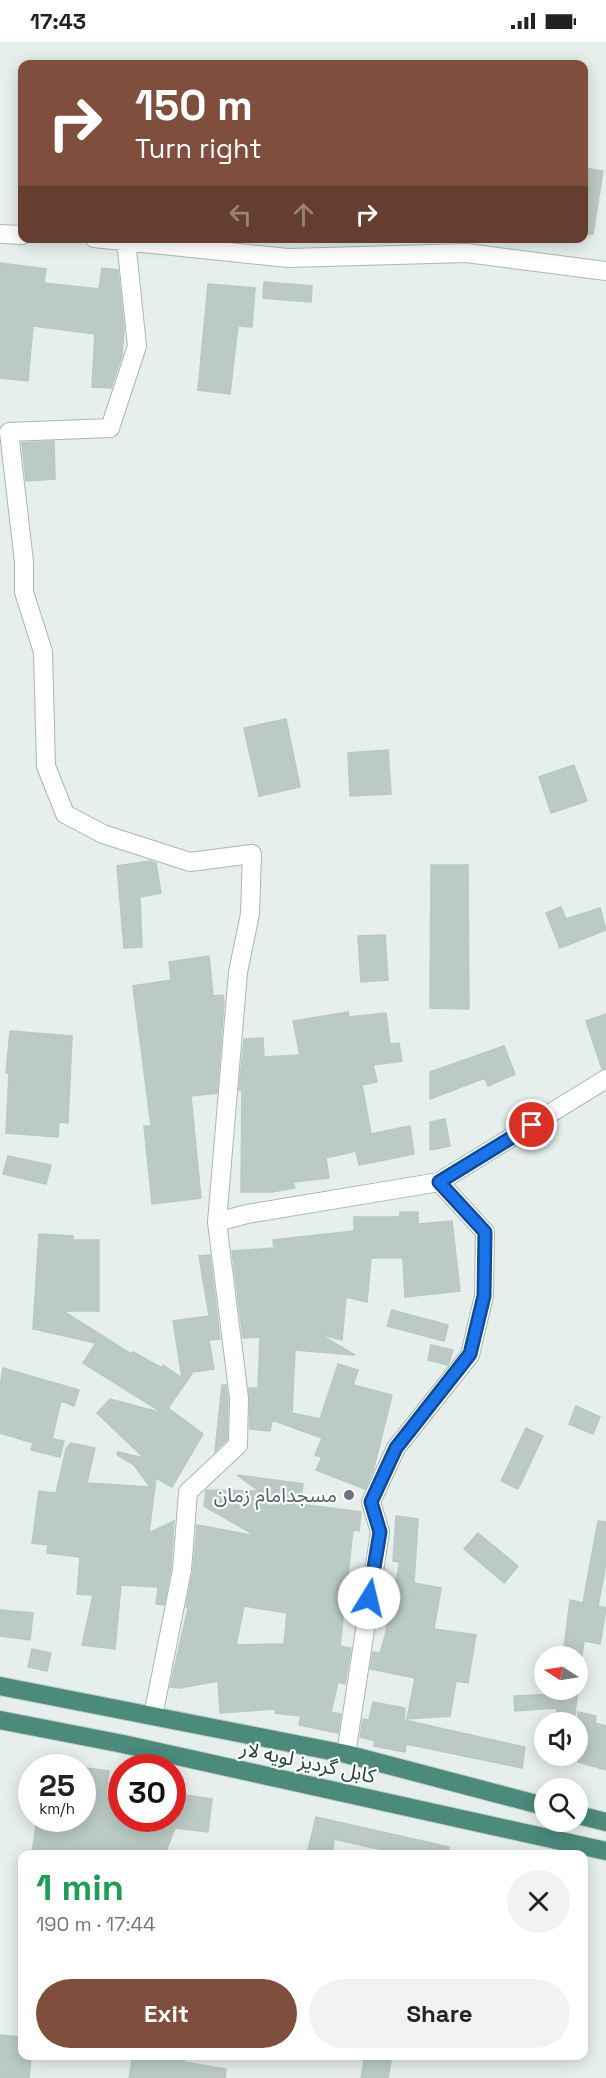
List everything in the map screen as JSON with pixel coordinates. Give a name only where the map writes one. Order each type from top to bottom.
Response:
[{"type":"highway","name":"کابل گردیز لویه لار","points":[[0,1686],[346,1754],[534,1803]]},
{"type":"highway","name":"کابل گردیز لویه لار","points":[[0,1720],[123,1744],[606,1851]]},
{"type":"highway","points":[[588,1818],[606,1822]]},
{"type":"street","points":[[0,234],[18,235]]},
{"type":"street","points":[[126,243],[137,346],[110,428],[9,432],[24,562],[24,592],[43,652],[46,766],[65,814],[103,834],[190,862],[252,855],[250,914],[238,972],[217,1222],[239,1398],[238,1445],[188,1492],[182,1570],[153,1716]]},
{"type":"street","points":[[153,243],[288,258],[467,253],[606,271]]},
{"type":"street","points":[[217,1222],[247,1214],[439,1182],[606,1079]]},
{"type":"street","points":[[346,1754],[380,1532],[371,1502],[396,1448],[470,1354],[484,1296],[485,1232],[439,1182]]},
{"type":"building","points":[[588,169],[603,171],[593,234],[588,234]]},
{"type":"building","points":[[0,263],[46,269],[44,283],[99,289],[102,268],[118,270],[124,329],[122,355],[111,388],[92,387],[95,334],[33,326],[28,381],[0,378]]},
{"type":"building","points":[[264,282],[312,286],[311,302],[263,298]]},
{"type":"building","points":[[208,284],[255,288],[252,327],[238,326],[230,394],[198,390]]},
{"type":"building","points":[[54,441],[55,479],[26,481],[22,443]]},
{"type":"building","points":[[286,719],[300,787],[259,796],[244,728]]},
{"type":"building","points":[[388,750],[391,794],[350,796],[348,753]]},
{"type":"building","points":[[574,765],[587,801],[551,813],[539,777]]},
{"type":"building","points":[[150,861],[156,863],[161,893],[140,897],[142,947],[124,948],[117,866]]},
{"type":"building","points":[[431,865],[468,865],[469,1009],[430,1008]]},
{"type":"building","points":[[561,907],[566,919],[600,908],[606,930],[560,948],[546,913]]},
{"type":"building","points":[[385,935],[388,980],[361,982],[358,936]]},
{"type":"building","points":[[209,956],[213,996],[223,995],[224,1002],[217,1093],[191,1096],[201,1198],[152,1204],[144,1126],[151,1126],[133,986],[171,980],[169,962]]},
{"type":"building","points":[[348,1012],[349,1017],[386,1013],[390,1044],[399,1043],[402,1061],[373,1065],[377,1082],[362,1085],[371,1134],[410,1126],[414,1154],[359,1165],[356,1151],[326,1158],[329,1178],[293,1182],[295,1188],[272,1192],[241,1192],[242,1089],[239,1090],[244,1039],[263,1038],[264,1057],[300,1055],[293,1021]]},
{"type":"building","points":[[606,1014],[606,1068],[602,1069],[586,1021]]},
{"type":"building","points":[[10,1031],[72,1036],[68,1123],[59,1122],[58,1137],[6,1133],[9,1073],[6,1073]]},
{"type":"building","points":[[504,1046],[515,1074],[488,1086],[485,1078],[430,1099],[430,1072]]},
{"type":"building","points":[[445,1119],[450,1146],[430,1150],[430,1122]]},
{"type":"building","points":[[8,1156],[51,1165],[46,1184],[3,1174]]},
{"type":"building","points":[[400,1212],[418,1212],[418,1224],[452,1221],[460,1291],[405,1297],[403,1258],[371,1258],[367,1302],[346,1297],[342,1340],[319,1334],[355,1355],[295,1350],[292,1413],[320,1419],[338,1364],[358,1370],[353,1385],[392,1395],[374,1468],[365,1489],[316,1470],[322,1457],[315,1455],[322,1438],[272,1420],[270,1431],[250,1429],[249,1388],[258,1388],[260,1337],[243,1338],[232,1251],[274,1248],[273,1240],[354,1231],[354,1217],[400,1217]]},
{"type":"building","points":[[39,1234],[73,1236],[73,1240],[99,1240],[99,1311],[63,1311],[131,1354],[133,1352],[162,1368],[163,1365],[182,1378],[173,1321],[209,1316],[199,1256],[210,1255],[220,1339],[209,1340],[214,1369],[193,1372],[168,1408],[203,1434],[172,1487],[156,1478],[149,1533],[174,1521],[171,1568],[164,1605],[156,1604],[158,1587],[121,1585],[115,1649],[82,1645],[93,1595],[77,1594],[80,1557],[47,1553],[48,1545],[32,1543],[39,1491],[56,1493],[66,1449],[71,1443],[95,1448],[87,1483],[150,1487],[134,1465],[117,1455],[118,1452],[144,1458],[97,1413],[110,1399],[163,1413],[83,1363],[96,1343],[33,1329]]},
{"type":"building","points":[[392,1310],[448,1325],[444,1341],[387,1326]]},
{"type":"building","points":[[431,1345],[453,1350],[448,1365],[428,1360]]},
{"type":"building","points":[[3,1368],[79,1390],[74,1406],[61,1401],[52,1439],[64,1441],[60,1457],[31,1450],[33,1443],[0,1433],[0,1387]]},
{"type":"building","points":[[222,1385],[226,1385],[228,1399],[227,1440],[215,1451]]},
{"type":"building","points":[[576,1406],[600,1417],[593,1434],[569,1424]]},
{"type":"building","points":[[526,1428],[543,1436],[518,1489],[501,1481]]},
{"type":"building","points":[[237,1475],[303,1484],[300,1504],[361,1512],[359,1531],[353,1530],[340,1646],[351,1648],[345,1684],[338,1682],[331,1712],[341,1714],[338,1733],[299,1725],[301,1716],[275,1713],[275,1709],[220,1713],[218,1681],[180,1688],[170,1687],[188,1608],[186,1607],[193,1571],[197,1525],[256,1536],[204,1506],[206,1490],[259,1491]],"holes":[[[244,1606],[287,1613],[284,1644],[236,1645]]]},
{"type":"building","points":[[396,1516],[418,1519],[414,1583],[441,1588],[434,1629],[476,1635],[468,1683],[456,1681],[450,1716],[407,1719],[415,1678],[370,1669],[373,1652],[380,1653],[385,1636],[400,1562],[393,1561]]},
{"type":"building","points":[[598,1521],[606,1522],[606,1564],[598,1606],[606,1608],[600,1644],[584,1641],[583,1646],[564,1646],[570,1600],[583,1603]]},
{"type":"building","points":[[478,1533],[518,1566],[504,1583],[464,1549]]},
{"type":"building","points":[[0,1610],[33,1613],[30,1640],[0,1636]]},
{"type":"building","points":[[32,1649],[51,1653],[47,1671],[28,1667]]},
{"type":"building","points":[[534,1695],[534,1700],[577,1700],[575,1712],[557,1712],[557,1708],[515,1711],[514,1696]]},
{"type":"building","points":[[373,1702],[405,1708],[404,1720],[525,1747],[522,1768],[406,1744],[405,1752],[374,1746],[375,1741],[360,1737],[363,1719],[369,1720]]},
{"type":"building","points":[[588,1714],[596,1716],[595,1723],[606,1726],[606,1770],[588,1765]]},
{"type":"building","points":[[96,1769],[108,1771],[106,1795],[108,1795],[108,1832],[173,1832],[167,1850],[33,1850],[35,1832],[96,1832]]},
{"type":"building","points":[[186,1795],[212,1799],[208,1832],[186,1829]]},
{"type":"building","points":[[316,1817],[449,1847],[449,1850],[383,1850],[334,1839],[333,1850],[308,1850]]},
{"type":"building","points":[[0,2035],[18,2037],[18,2060],[31,2060],[29,2078],[0,2078]]},
{"type":"building","points":[[132,2060],[184,2060],[184,2062],[226,2069],[225,2078],[129,2078]]},
{"type":"building","points":[[364,2060],[391,2060],[388,2078],[361,2078]]},
{"type":"place","name":"مسجدامام زمان","points":[[349,1495]]},
{"type":"route","points":[[369,1598],[380,1532],[371,1502],[376,1487],[396,1448],[470,1354],[484,1296],[485,1232],[439,1182],[532,1125]]}]
